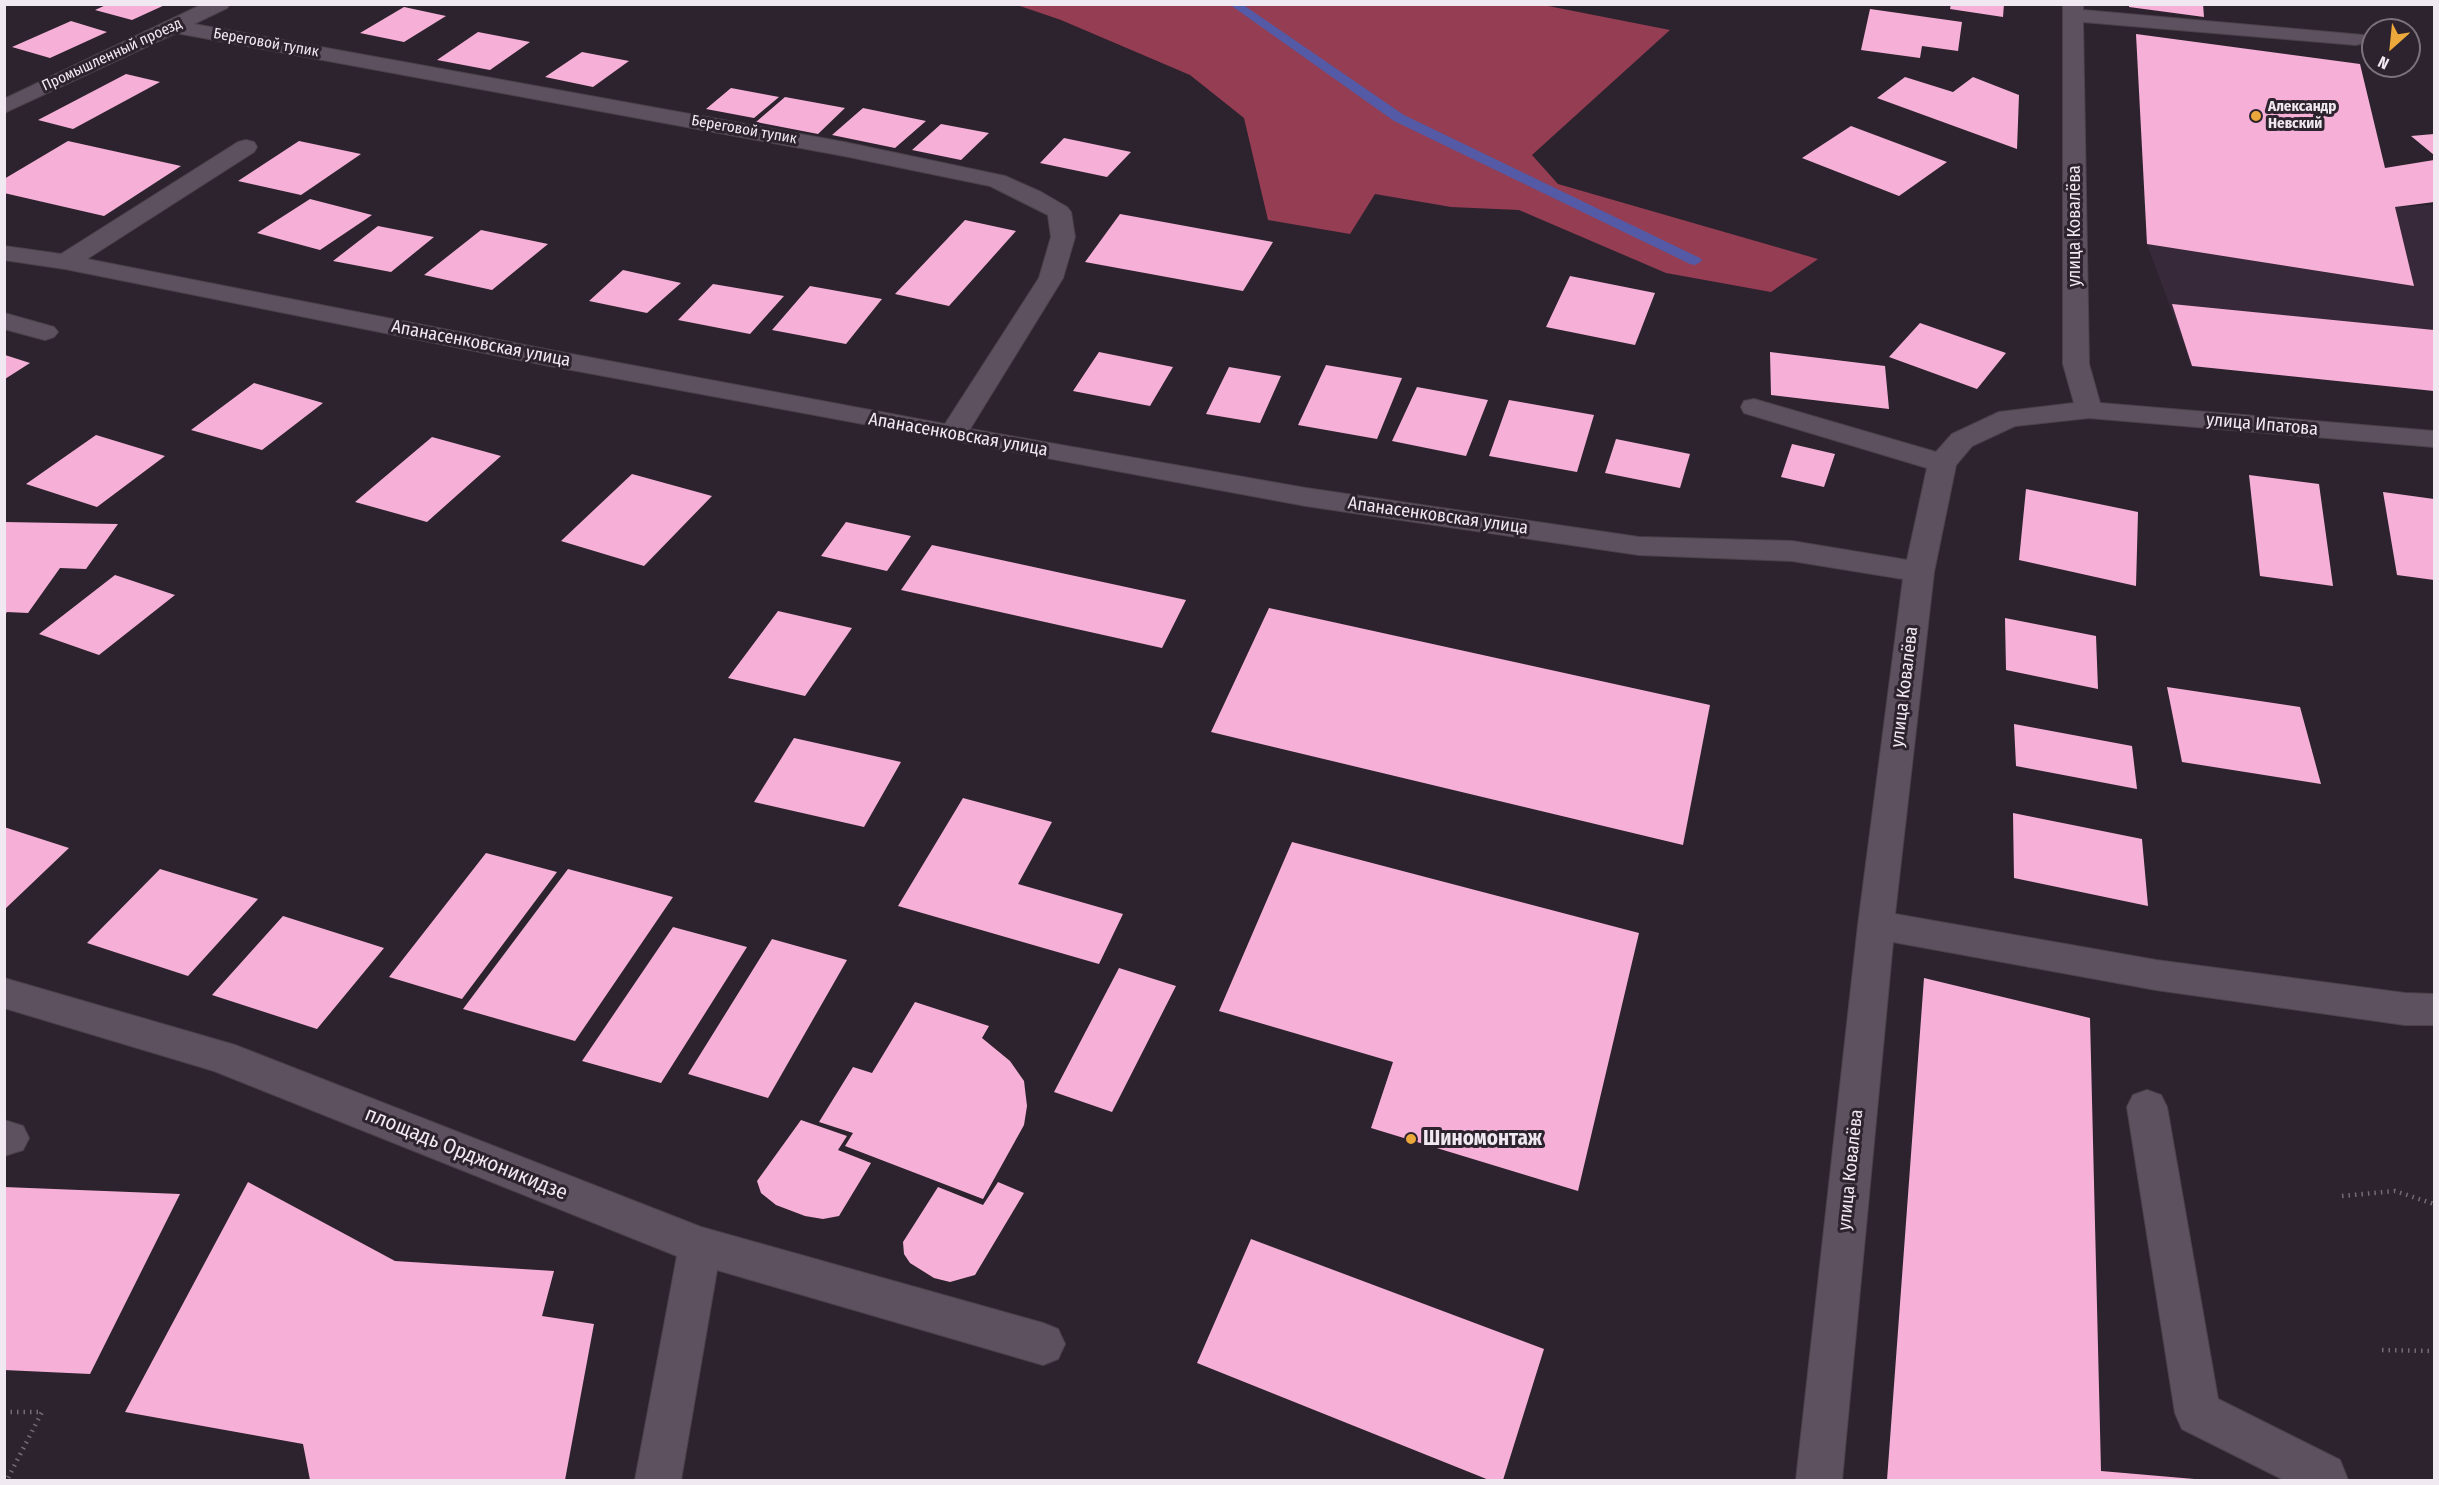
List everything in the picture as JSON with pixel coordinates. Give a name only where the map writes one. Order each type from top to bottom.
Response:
[{"type":"street","name":"Промышленный проезд","points":[[4,106],[220,4]]},
{"type":"street","points":[[2074,10],[2356,39]]},
{"type":"street","name":"улица Ковалёва","points":[[1819,1480],[1876,925],[1919,572],[1942,463],[1962,440],[2009,418],[2089,410],[2076,364],[2074,10]]},
{"type":"street","name":"Береговой тупик","points":[[172,26],[844,148],[997,181],[1033,197],[1059,212],[1063,237],[1051,278],[953,434]]},
{"type":"street","points":[[65,262],[246,147]]},
{"type":"street","name":"Апанасенковская улица","points":[[4,253],[65,262],[550,358],[953,434],[1306,496],[1639,546],[1792,551],[1919,572]]},
{"type":"street","points":[[4,321],[45,332]]},
{"type":"street","points":[[1754,406],[1942,463]]},
{"type":"street","name":"улица Ипатова","points":[[2089,410],[2434,439]]},
{"type":"street","points":[[1876,925],[2156,975],[2405,1009],[2434,1010]]},
{"type":"street","name":"площадь Орджоникидзе","points":[[4,993],[221,1057],[700,1246],[1043,1344]]},
{"type":"street","points":[[2147,1107],[2198,1413],[2324,1476],[2325,1480]]},
{"type":"street","points":[[658,1480],[700,1246]]},
{"type":"path","points":[[2342,1196],[2395,1191],[2434,1204]]},
{"type":"path","points":[[2382,1350],[2434,1351]]},
{"type":"path","points":[[4,1412],[42,1412],[7,1480]]},
{"type":"shaded area","points":[[1538,4],[1670,30],[1532,155],[1558,184],[1818,259],[1771,292],[1666,273],[1519,210],[1451,207],[1375,194],[1350,234],[1268,220],[1244,118],[1190,75],[1061,20],[1017,5]]},
{"type":"shaded area","points":[[2434,205],[2434,391],[2192,366],[2147,244],[2413,286],[2395,207]]},
{"type":"building","points":[[108,4],[167,4],[132,20],[95,10]]},
{"type":"building","points":[[1951,4],[2004,4],[2003,17],[1950,9]]},
{"type":"building","points":[[2129,4],[2203,4],[2204,17],[2129,7]]},
{"type":"building","points":[[404,7],[446,16],[404,42],[360,33]]},
{"type":"building","points":[[1870,9],[1962,22],[1958,51],[1922,46],[1920,58],[1861,50]]},
{"type":"building","points":[[71,21],[107,32],[50,58],[12,47]]},
{"type":"building","points":[[478,32],[530,42],[490,70],[437,60]]},
{"type":"building","name":"Александр Невский","points":[[2136,34],[2360,64],[2361,78],[2363,78],[2385,168],[2434,160],[2434,202],[2395,207],[2414,286],[2147,244]]},
{"type":"building","points":[[582,52],[629,61],[593,87],[545,77]]},
{"type":"building","points":[[126,74],[160,82],[73,129],[38,120]]},
{"type":"building","points":[[1905,77],[1953,92],[1973,77],[2019,95],[2017,149],[1877,98]]},
{"type":"building","points":[[731,88],[779,97],[754,118],[706,109]]},
{"type":"building","points":[[785,97],[845,108],[818,134],[756,122]]},
{"type":"building","points":[[863,108],[926,121],[895,148],[832,135]]},
{"type":"building","points":[[941,124],[989,133],[961,160],[912,150]]},
{"type":"building","points":[[1851,126],[1947,162],[1899,196],[1802,158]]},
{"type":"building","points":[[2434,134],[2434,155],[2411,136]]},
{"type":"building","points":[[1064,138],[1131,152],[1107,177],[1040,163]]},
{"type":"building","points":[[68,141],[181,166],[104,216],[4,193],[4,179]]},
{"type":"building","points":[[299,141],[361,154],[301,195],[238,181]]},
{"type":"building","points":[[310,199],[372,215],[320,250],[257,233]]},
{"type":"building","points":[[1120,214],[1273,242],[1243,291],[1085,262]]},
{"type":"building","points":[[965,220],[1016,231],[949,306],[895,294]]},
{"type":"building","points":[[378,226],[434,237],[391,272],[333,261]]},
{"type":"building","points":[[481,230],[548,244],[492,290],[424,275]]},
{"type":"building","points":[[623,270],[681,283],[647,313],[589,301]]},
{"type":"building","points":[[1570,276],[1655,293],[1635,345],[1546,327]]},
{"type":"building","points":[[713,284],[784,296],[750,334],[678,320]]},
{"type":"building","points":[[810,286],[882,299],[846,344],[772,330]]},
{"type":"building","points":[[2172,304],[2434,330],[2434,391],[2192,366]]},
{"type":"building","points":[[1920,323],[2006,353],[1977,389],[1889,357]]},
{"type":"building","points":[[1099,352],[1173,367],[1150,406],[1073,391]]},
{"type":"building","points":[[1770,352],[1885,366],[1889,409],[1771,395]]},
{"type":"building","points":[[5,355],[30,363],[5,379]]},
{"type":"building","points":[[1326,365],[1402,378],[1377,439],[1298,425]]},
{"type":"building","points":[[1229,367],[1281,376],[1260,423],[1206,414]]},
{"type":"building","points":[[254,383],[323,403],[262,450],[191,430]]},
{"type":"building","points":[[1417,387],[1488,400],[1466,456],[1392,441]]},
{"type":"building","points":[[1509,400],[1594,415],[1577,472],[1489,456]]},
{"type":"building","points":[[96,435],[165,456],[97,507],[26,484]]},
{"type":"building","points":[[432,437],[501,456],[427,522],[355,502]]},
{"type":"building","points":[[1616,439],[1690,454],[1680,488],[1605,473]]},
{"type":"building","points":[[1792,444],[1835,454],[1824,487],[1781,477]]},
{"type":"building","points":[[632,474],[712,496],[644,566],[561,541]]},
{"type":"building","points":[[2249,475],[2319,484],[2333,586],[2260,576]]},
{"type":"building","points":[[2026,489],[2138,512],[2136,586],[2019,560]]},
{"type":"building","points":[[2383,492],[2434,499],[2434,580],[2397,575]]},
{"type":"building","points":[[4,522],[118,524],[86,569],[60,568],[28,613],[7,612],[4,616]]},
{"type":"building","points":[[846,522],[911,536],[887,571],[821,556]]},
{"type":"building","points":[[932,545],[1186,600],[1162,648],[901,590]]},
{"type":"building","points":[[115,575],[175,595],[99,655],[39,634]]},
{"type":"building","points":[[1269,608],[1710,705],[1683,845],[1211,732]]},
{"type":"building","points":[[778,611],[852,628],[805,696],[728,678]]},
{"type":"building","points":[[2005,618],[2096,636],[2098,689],[2006,670]]},
{"type":"building","points":[[2167,687],[2300,707],[2321,784],[2182,762]]},
{"type":"building","points":[[2014,724],[2132,746],[2137,789],[2016,766]]},
{"type":"building","points":[[794,738],[901,762],[864,827],[754,802]]},
{"type":"building","points":[[963,798],[1052,822],[1018,884],[1123,914],[1099,964],[898,906]]},
{"type":"building","points":[[2013,813],[2142,839],[2148,906],[2014,878]]},
{"type":"building","points":[[4,827],[69,848],[4,910]]},
{"type":"building","points":[[1292,842],[1639,933],[1578,1191],[1371,1128],[1393,1062],[1219,1011]]},
{"type":"building","points":[[486,853],[557,872],[462,999],[389,977]]},
{"type":"building","points":[[160,869],[258,899],[188,976],[87,943]]},
{"type":"building","points":[[568,869],[673,897],[575,1041],[463,1009]]},
{"type":"building","points":[[283,916],[384,948],[317,1029],[212,995]]},
{"type":"building","points":[[673,927],[747,947],[661,1083],[582,1061]]},
{"type":"building","points":[[772,939],[847,960],[768,1098],[688,1074]]},
{"type":"building","points":[[1119,968],[1176,986],[1112,1112],[1054,1092]]},
{"type":"building","points":[[1924,978],[2090,1018],[2101,1471],[2206,1480],[1887,1480]]},
{"type":"building","points":[[915,1002],[989,1026],[982,1038],[1010,1061],[1024,1081],[1027,1106],[1024,1125],[983,1199],[845,1146],[853,1133],[819,1122],[853,1067],[872,1073]]},
{"type":"building","points":[[801,1120],[847,1136],[838,1150],[871,1163],[839,1216],[823,1219],[805,1216],[776,1205],[761,1193],[757,1181]]},
{"type":"building","points":[[248,1182],[395,1261],[554,1271],[542,1316],[594,1324],[565,1480],[310,1480],[303,1444],[125,1412]]},
{"type":"building","points":[[998,1182],[1024,1193],[975,1275],[950,1282],[934,1278],[910,1263],[904,1254],[903,1242],[938,1187],[983,1205]]},
{"type":"building","points":[[4,1187],[180,1194],[90,1374],[4,1370]]},
{"type":"building","points":[[1251,1239],[1544,1349],[1503,1480],[1489,1480],[1197,1363]]},
{"type":"waterway","points":[[1234,4],[1399,118],[1695,261]]},
{"type":"place","name":"Александр Невский","points":[[2256,116]]},
{"type":"place","name":"Шиномонтаж","points":[[1411,1139]]}]
